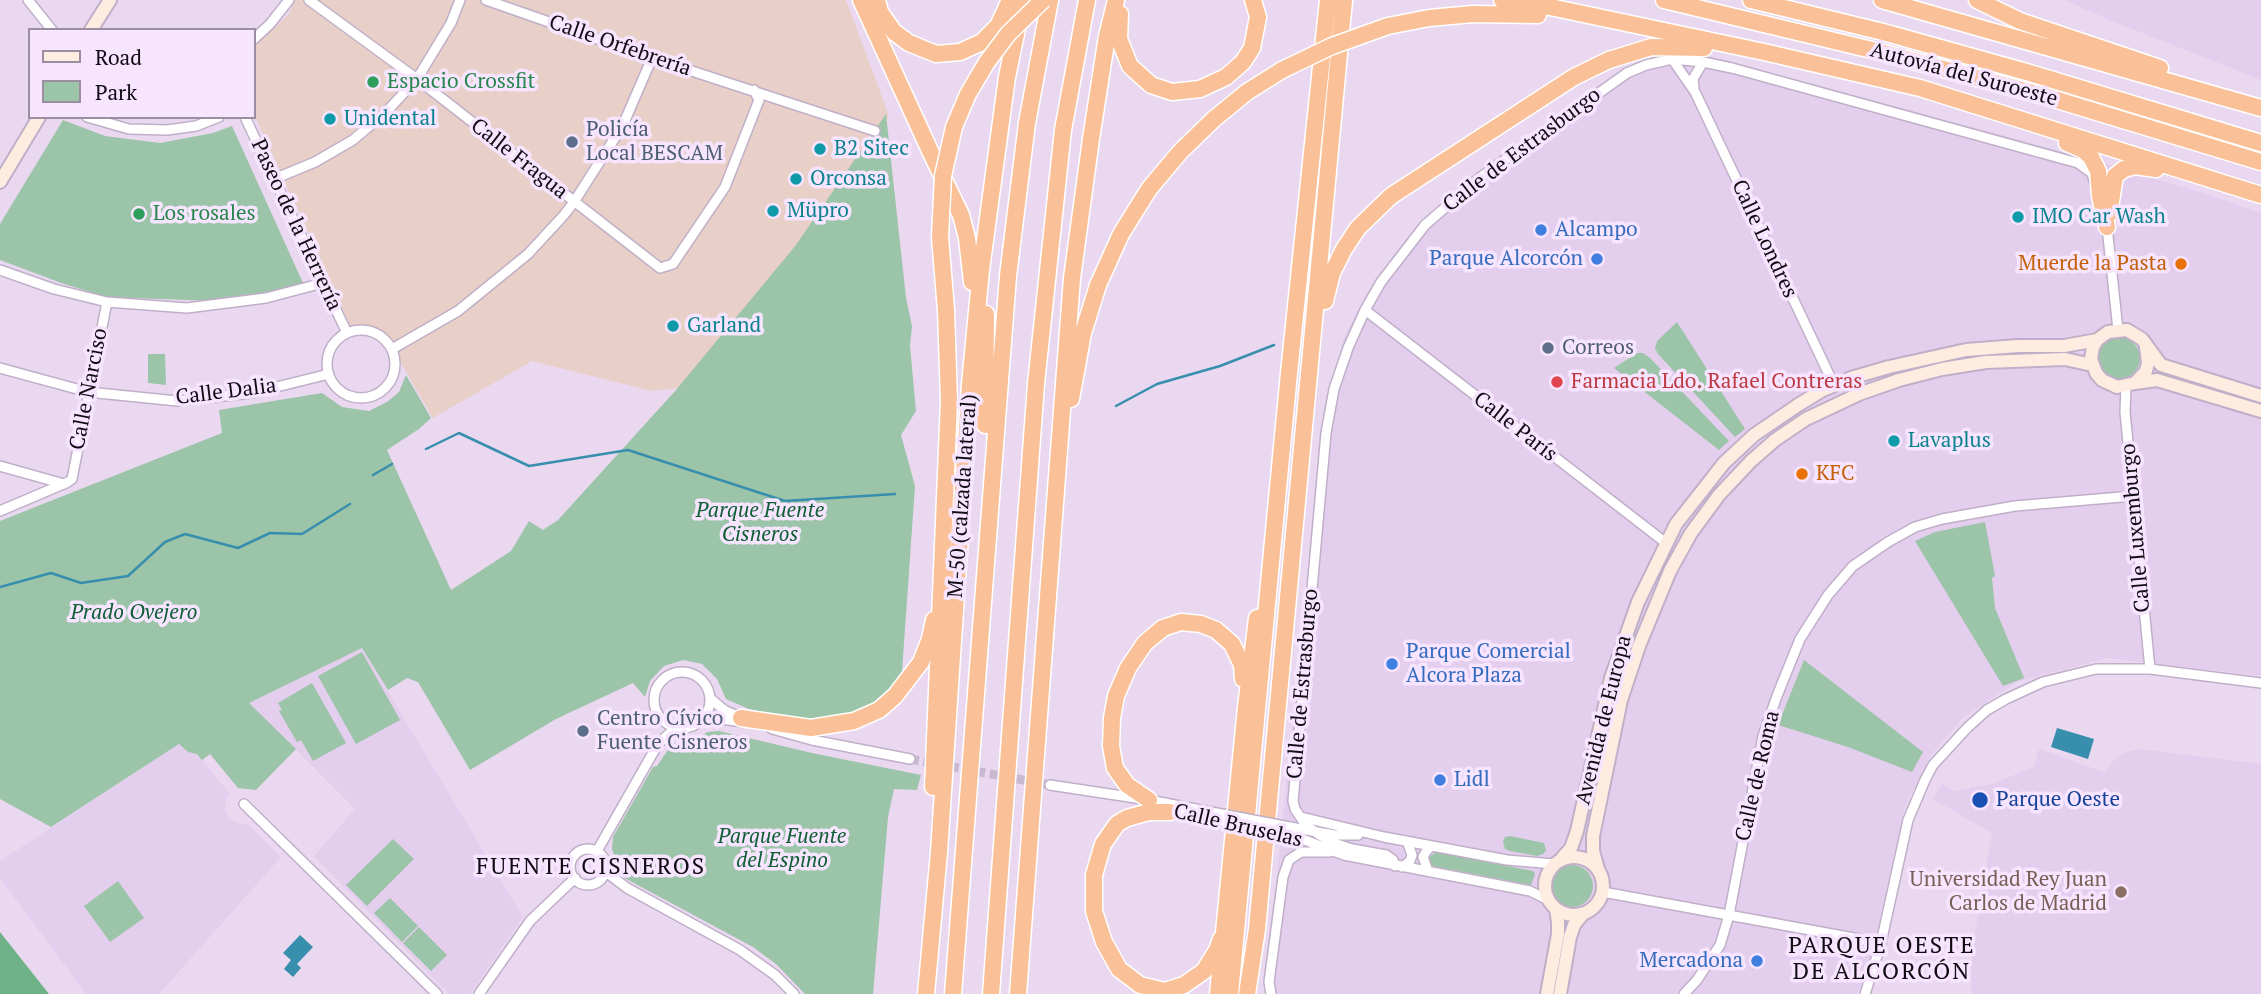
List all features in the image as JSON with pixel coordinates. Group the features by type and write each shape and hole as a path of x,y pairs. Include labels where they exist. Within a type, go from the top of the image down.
{"highway":[{"path":"861,0 961,215 971,264 970,384"},
{"path":"877,0 880,12 894,32 909,43 936,54 960,52 982,42 998,26 1010,0"},
{"name":"M-50 (calzada lateral)","path":"925,994 938,864 970,384 986,221 1007,77 1023,0"},
{"path":"925,994 949,401 940,237 943,176 954,127 968,94 1008,34 1042,0"},
{"path":"953,994 1008,276 1027,123 1050,0"},
{"path":"991,990 1036,384 1063,130 1087,0"},
{"path":"1118,0 1119,38 1130,66 1151,85 1172,92 1200,89 1226,77 1243,62 1252,48 1256,34 1258,17 1253,0"},
{"path":"1018,994 1072,278 1107,37 1118,0"},
{"path":"1230,994 1289,373 1328,0"},
{"path":"1247,994 1257,929 1345,0"},
{"path":"1502,0 1550,7 1920,88 2261,195"},
{"name":"Autovía del Suroeste","path":"1664,0 1872,50 2044,96 2261,162"},
{"name":"Autovía del Suroeste","path":"1751,0 1883,32 2030,73 2261,143"},
{"path":"1882,0 2261,108"},
{"path":"1978,0 2020,21 2154,65 2223,96"},
{"path":"1045,631 1055,581 1072,391 1083,333 1098,285 1121,234 1149,189 1180,152 1230,105 1282,70 1332,46 1388,26 1472,13 1524,13 1613,21"},
{"path":"1303,456 1313,411 1325,298 1332,273 1358,228 1375,210 1391,196 1574,77 1609,60 1651,47 1677,46 1763,52"},
{"path":"2001,114 2034,132 2083,150 2091,158 2098,171 2107,227"},
{"path":"2107,227 2111,189 2115,176 2124,169 2135,166 2197,174"},
{"path":"986,221 984,471 988,525"},
{"path":"1218,994 1246,707 1289,373"},
{"path":"748,721 811,729 854,721 879,710 895,696 921,662 930,639 936,607 944,433 949,401"},
{"path":"1149,800 1126,785 1115,768 1111,746 1116,696 1128,667 1145,643 1163,628 1181,622 1200,624 1216,630 1232,645 1242,665 1246,707"},
{"path":"1170,811 1149,812 1126,818 1117,824 1103,844 1094,875 1094,911 1104,942 1119,969 1140,985 1165,991 1184,985 1204,971 1217,950 1226,923"},
{"path":"1256,994 1259,954 1257,929"}],"street":[{"path":"28,0 50,28"},
{"path":"92,28 110,0"},
{"path":"256,37 289,0"},
{"name":"Calle Fragua","path":"309,0 417,79 660,268 673,264 724,187 759,100 754,90"},
{"path":"274,179 315,162 353,140 387,111 417,79 451,23 460,0"},
{"name":"Calle Orfebrería","path":"486,0 875,131"},
{"path":"392,349 458,311 528,254 574,202 623,125 652,58"},
{"name":"Calle de Estrasburgo","path":"1300,816 1293,804 1294,778 1326,433 1334,389 1348,348 1381,282 1425,225 1451,200 1626,74 1646,65 1672,59 1703,62 2078,163 2092,173 2100,196"},
{"name":"Calle Londres","path":"1672,59 1695,92 1834,385"},
{"path":"1695,92 1693,79 1703,62"},
{"path":"0,182 38,119"},
{"path":"94,119 129,129 167,130 196,126 214,119"},
{"name":"Paseo de la Herrería","path":"246,119 347,333"},
{"path":"2107,227 2118,330"},
{"path":"0,270 54,289 107,302 157,307 207,307 266,298 323,282"},
{"name":"Calle Narciso","path":"64,484 70,481 72,476 107,302"},
{"name":"Calle París","path":"1365,310 1666,543"},
{"path":"368,330 386,340 392,349 396,368 393,378 380,393 371,397 352,396 342,391 334,384 329,374 330,350 334,343 347,333 368,330"},
{"path":"2261,396 2161,365 2135,334 2118,330 2108,332 2097,340 2092,352 2092,365 2096,373 2109,384 2157,380 2261,411"},
{"name":"Avenida de Europa","path":"1558,861 1571,848 1577,831 1604,704 1637,602 1676,524 1693,500 1739,449 1754,435 1798,405 1834,385 1870,372 1955,352 2008,346 2064,346 2097,340"},
{"path":"2130,384 2146,371 2146,347"},
{"name":"Avenida de Europa","path":"1598,869 1592,851 1593,836 1621,700 1639,646 1671,571 1691,533 1719,495 1751,461 1775,440 1806,419 1858,394 1899,380 1986,362 2065,359 2092,365"},
{"name":"Calle Dalia","path":"0,369 88,391 177,401 252,393 329,374"},
{"name":"Calle Luxemburgo","path":"2130,384 2126,412 2150,669"},
{"path":"0,466 64,484"},
{"path":"20,471 38,482 39,488 33,497"},
{"path":"0,511 64,484"},
{"name":"Calle de Roma","path":"1684,994 1697,980 1720,945 1729,915 1763,736 1777,696 1800,639 1828,595 1853,566 1906,532 1942,519 2015,506 2133,496"},
{"path":"1865,994 1881,943 1908,820 1924,780 1933,765 1967,727 1987,710 2043,682 2096,669 2150,669 2261,683"},
{"path":"657,744 660,728 654,701 657,687 667,676 688,672 706,684 711,699 709,711 702,721"},
{"path":"711,699 724,710 748,721 812,740 910,759"},
{"path":"659,716 676,727 690,727 702,721 720,719 748,721"},
{"path":"597,850 657,744 676,727"},
{"name":"Calle Bruselas","path":"1050,785 1149,800 1290,831 1384,837"},
{"name":"Calle Bruselas","path":"1120,797 1170,811 1226,818"},
{"path":"244,804 436,994"},
{"path":"1300,816 1315,832"},
{"name":"Calle Bruselas","path":"1300,816 1311,821 1384,837 1523,863 1558,861"},
{"name":"Calle Bruselas","path":"1290,831 1332,851 1399,867 1530,891 1552,904"},
{"name":"Calle Bruselas","path":"1315,832 1339,845 1386,855 1399,867"},
{"path":"1399,867 1410,861 1412,855 1407,841"},
{"path":"1427,871 1423,858 1432,846"},
{"path":"582,849 597,850 605,859 606,873 592,884 580,883 570,868 573,856 582,849"},
{"path":"1271,994 1269,982 1283,877 1289,860 1301,852 1332,851"},
{"path":"1547,994 1558,922 1545,892 1545,877 1558,861 1572,856 1591,862 1598,869 1603,892 1592,909 1583,914 1574,925 1560,994"},
{"path":"606,873 627,888 740,950 775,975 794,994"},
{"path":"479,994 530,921 575,878"},
{"path":"1603,892 1881,943"},
{"path":"1552,904 1574,915 1583,914"}],"shaded area":[{"path":"295,0 846,0 889,116 832,198 753,303 678,388 652,391 532,361 433,418 383,332 367,326 350,325 256,118 256,45 289,14"},
{"path":"2065,0 2261,0 2261,80 2107,19"},
{"path":"1676,53 1698,53 2080,156 2261,213 2261,676 2107,658 2017,682 1964,717 1931,755 1905,807 1871,960 1857,994 1265,994 1324,410 1345,335 1367,293 1409,235 1452,192 1625,68 1650,58"},
{"path":"362,648 523,917 470,994 449,994 314,856 355,809 249,703"},
{"path":"180,744 188,752 197,754 230,794 226,799 225,810 230,818 249,825 281,857 159,994 86,994 0,878 0,861"},
{"name":"Universidad Rey Juan Carlos de Madrid","path":"2039,749 2104,772 2116,758 2139,749 2261,764 2261,994 1971,994 1972,951 1992,833 1933,799 1942,784 1954,791 1992,784 2034,767"}],"green space":[{"path":"886,114 906,298 912,326 910,346 916,411 901,435 915,486 902,672 897,684 870,706 829,720 790,719 749,709 726,699 717,679 702,664 683,660 664,666 650,681 645,697 633,683 556,719 470,770 418,682 407,678 388,690 362,648 249,703 296,749 256,790 238,788 210,754 202,760 179,744 51,827 0,799 0,521 222,433 219,410 322,393 342,407 369,411 399,392 406,375 431,418 387,450 451,590 511,551 529,521 543,530 558,520 676,390 796,245"},
{"name":"Los rosales","path":"63,120 105,136 160,143 213,133 232,126 303,283 251,296 214,301 107,297 0,260 0,224"},
{"path":"1677,322 1745,429 1735,437 1658,354 1655,348 1657,341"},
{"path":"2119,337 2134,343 2140,358 2134,373 2119,379 2104,373 2098,358 2104,343"},
{"path":"1637,353 1643,353 1650,358 1729,441 1719,450 1614,368"},
{"path":"148,354 165,354 166,385 148,383"},
{"path":"1985,522 1995,576 1992,578 1995,608 2024,678 2003,686 1915,541 1935,532"},
{"path":"362,652 400,720 356,744 318,676"},
{"path":"1804,660 1923,752 1912,772 1848,747 1778,725"},
{"path":"312,683 346,743 313,761 301,740 297,742 279,711 282,710 278,703"},
{"name":"Parque Fuente del Espino","path":"719,731 921,775 917,790 894,789 888,817 873,994 805,994 776,964 753,947 623,877 612,849 613,837 653,767 657,766 672,744"},
{"path":"1505,837 1544,843 1546,850 1537,856 1510,851 1505,849 1503,842"},
{"path":"393,839 414,859 367,906 346,885"},
{"path":"1436,852 1533,871 1535,874 1531,885 1432,866 1428,858"},
{"path":"1572,865 1587,871 1593,886 1587,901 1572,907 1557,901 1551,886 1557,871"},
{"path":"118,881 144,918 110,942 84,906"},
{"path":"390,898 418,926 402,942 374,913"},
{"path":"419,927 447,955 431,971 403,943"},
{"path":"0,932 49,994 0,994"}],"water":[{"path":"2057,728 2094,739 2088,759 2051,747"},
{"path":"300,935 313,947 297,964 301,968 293,977 284,969 291,960 283,953"}],"waterway":[{"path":"1116,406 1157,384 1220,366 1274,345"},
{"path":"426,449 459,433 529,466 628,450 785,501 895,494"},
{"path":"373,475 392,464"},
{"path":"0,587 51,573 81,583 128,576 165,542 185,534 238,548 270,533 302,534 350,504"}],"tunnel":[{"path":"910,759 1050,785"}],"place":[{"name":"Espacio Crossfit","path":"373,82"},
{"name":"Unidental","path":"330,119"},
{"name":"Policía Local BESCAM","path":"572,142"},
{"name":"B2 Sitec","path":"820,149"},
{"name":"Orconsa","path":"796,179"},
{"name":"Müpro","path":"773,211"},
{"name":"Los rosales","path":"139,214"},
{"name":"IMO Car Wash","path":"2018,217"},
{"name":"Alcampo","path":"1541,230"},
{"name":"Parque Alcorcón","path":"1597,259"},
{"name":"Muerde la Pasta","path":"2181,264"},
{"name":"Garland","path":"673,326"},
{"name":"Correos","path":"1548,348"},
{"name":"Farmacia Ldo. Rafael Contreras","path":"1557,382"},
{"name":"Lavaplus","path":"1894,441"},
{"name":"KFC","path":"1802,474"},
{"name":"Parque Comercial Alcora Plaza","path":"1392,664"},
{"name":"Centro Cívico Fuente Cisneros","path":"583,731"},
{"name":"Lidl","path":"1440,780"},
{"name":"Parque Oeste","path":"1980,800"},
{"name":"Universidad Rey Juan Carlos de Madrid","path":"2121,892"},
{"name":"Mercadona","path":"1757,961"}],"district":[{"name":"FUENTE CISNEROS","path":"591,867"},
{"name":"PARQUE OESTE DE ALCORCÓN","path":"1882,959"}],"park label":[{"name":"Parque Fuente Cisneros","path":"760,523"},
{"name":"Prado Ovejero","path":"134,613"}]}
